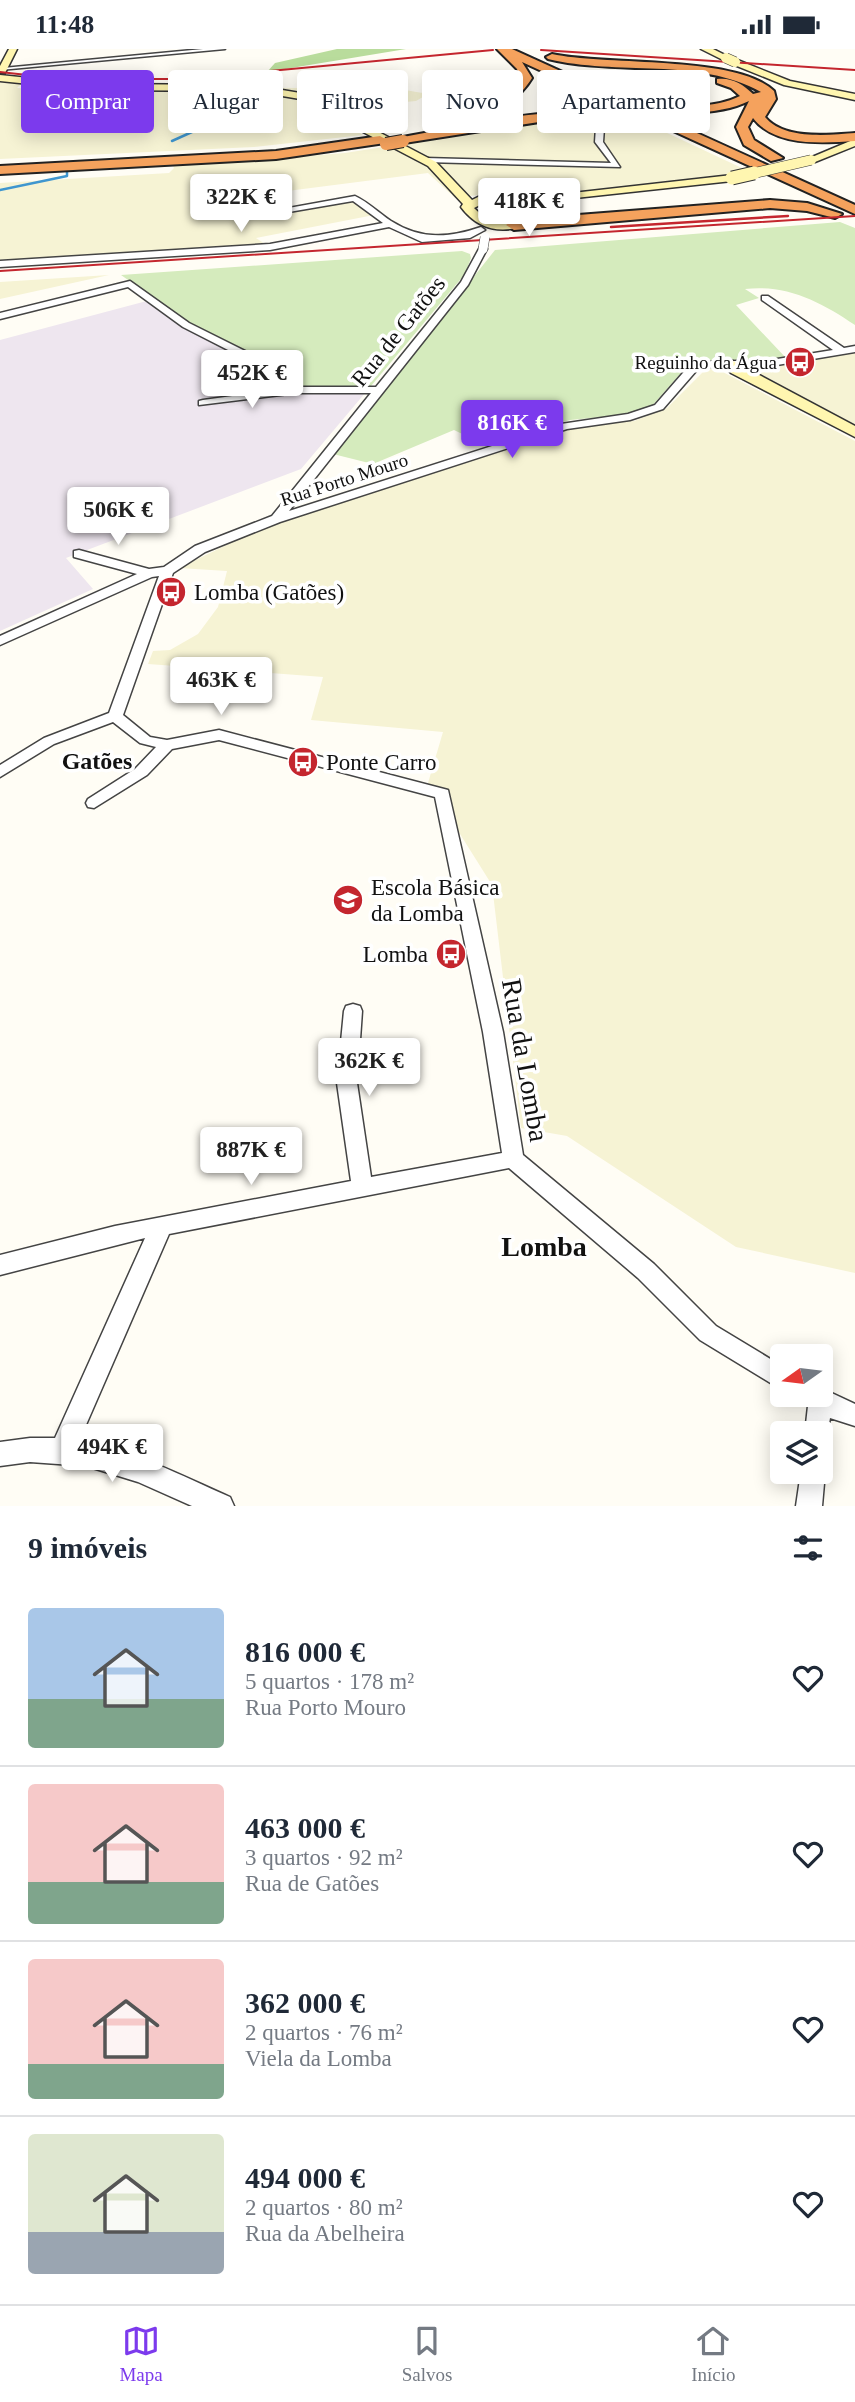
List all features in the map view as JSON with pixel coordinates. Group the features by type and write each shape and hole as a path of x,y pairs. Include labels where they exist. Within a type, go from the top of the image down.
{"highway":[{"path":"529,49 585,65 722,75 750,82 768,91 770,99 759,117 769,128 802,136 855,142"},
{"path":"508,50 565,70"},
{"path":"508,50 565,82 680,137 771,178 855,211"},
{"path":"388,139 469,115 513,95 526,78 508,50"},
{"path":"508,50 855,211"},
{"path":"710,75 722,75"},
{"path":"710,77 752,87 759,98 744,119 742,127 745,137 756,147 822,182"},
{"path":"710,80 735,85 747,94 739,102 710,105"},
{"path":"388,139 528,105"},
{"path":"0,170 317,151 472,124 537,106"},
{"path":"0,163 245,151 388,139 573,115 616,117 680,137"},
{"path":"710,132 855,197"},
{"path":"524,213 561,219 744,203 774,193 775,186 771,178"},
{"path":"509,226 770,204 807,207 855,220"}],"main road":[{"path":"13,49 1,73 87,86 232,87 290,93 322,104 425,160 438,169 469,204"},
{"path":"730,60 787,83 855,97"},
{"path":"524,213 539,204 734,179 812,161 855,142"},
{"path":"454,189 510,201 537,201 734,179"},
{"path":"469,204 491,198"},
{"path":"469,204 467,207 481,229 509,226 527,220 524,213 510,201"}],"street":[{"path":"1,73 222,49"},
{"path":"705,49 730,60"},
{"path":"425,160 617,165 600,142 600,133"},
{"path":"254,215 355,198 407,235 422,239 470,235 481,229"},
{"path":"0,264 270,247 390,224"},
{"name":"Rua de Gatões","path":"167,571 200,549 276,519 465,283 483,249 481,229"},
{"path":"0,316 130,284 186,325 287,376 297,390"},
{"path":"765,298 842,351"},
{"name":"Rua Porto Mouro","path":"276,519 565,426 630,417 659,407 693,368 705,364 771,363 855,349"},
{"path":"731,364 736,370 855,432"},
{"path":"203,403 297,390 380,390"},
{"path":"79,554 149,573"},
{"path":"0,641 149,573 167,571 115,716 48,741 0,772"},
{"path":"115,716 145,740 167,745"},
{"name":"Rua da Lomba","path":"167,745 219,734 442,794 493,1032 513,1159 646,1271 708,1333 770,1372"},
{"path":"94,803 141,772 167,745"},
{"path":"353,1011 347,1083 362,1187"},
{"path":"0,1265 115,1234 513,1159"},
{"path":"63,1449 161,1227"},
{"path":"832,1407 855,1415"},
{"path":"0,1454 26,1448 63,1449 104,1456 221,1506"},
{"path":"809,1506 812,1484"}],"shaded area":[{"path":"0,81 21,82 17,88 21,88 21,133 154,133 154,89 168,88 168,133 283,133 283,88 297,88 297,133 363,135 254,147 0,159"},
{"path":"408,90 422,93 422,98 408,102"},
{"path":"537,119 537,133 667,133 744,169 728,177 525,198 478,195 455,198 428,173 264,194 228,209 231,216 244,219 355,200 374,215 256,238 268,246 0,264 0,183 169,173 173,166 345,153 473,133 523,133 523,124"},
{"path":"109,275 0,299 0,282"},
{"path":"158,298 190,324 290,375 302,387 371,386 301,469 66,558 93,589 0,631 0,340"},
{"path":"855,353 855,425 755,373 757,367"},
{"path":"706,369 717,369 855,441 855,1273 736,1247 567,1136 521,1128 492,885 428,783 443,732 311,720 323,677 148,664 153,651 170,650 198,634 218,607 227,571 179,568 280,519 591,423 634,421 667,408"}],"green space":[{"path":"337,49 406,49 269,70 275,63"},
{"path":"840,222 855,228 855,325 816,302 775,289 745,289 759,298 736,305 787,359 767,362 707,361 688,365 651,407 623,415 570,420 485,445 454,430 373,464 333,454 495,250"},
{"path":"462,251 470,254 471,258 465,274 371,386 302,387 290,375 190,324 121,275"}],"waterway":[{"path":"172,141 190,133"},
{"path":"0,190 67,176 67,171"}],"tram line":[{"path":"0,72 63,79 186,79 493,50"},
{"path":"541,50 855,70"},
{"path":"0,271 855,216"}],"railway":[{"path":"611,227 788,216"}],"place":[{"name":"Reguinho da Água","path":"800,362"},
{"name":"Lomba (Gatões)","path":"171,592"},
{"name":"Ponte Carro","path":"303,762"},
{"name":"Escola Básica da Lomba","path":"348,900"},
{"name":"Lomba","path":"451,954"}],"district":[{"name":"Gatões","path":"97,761"},
{"name":"Lomba","path":"544,1246"}]}
